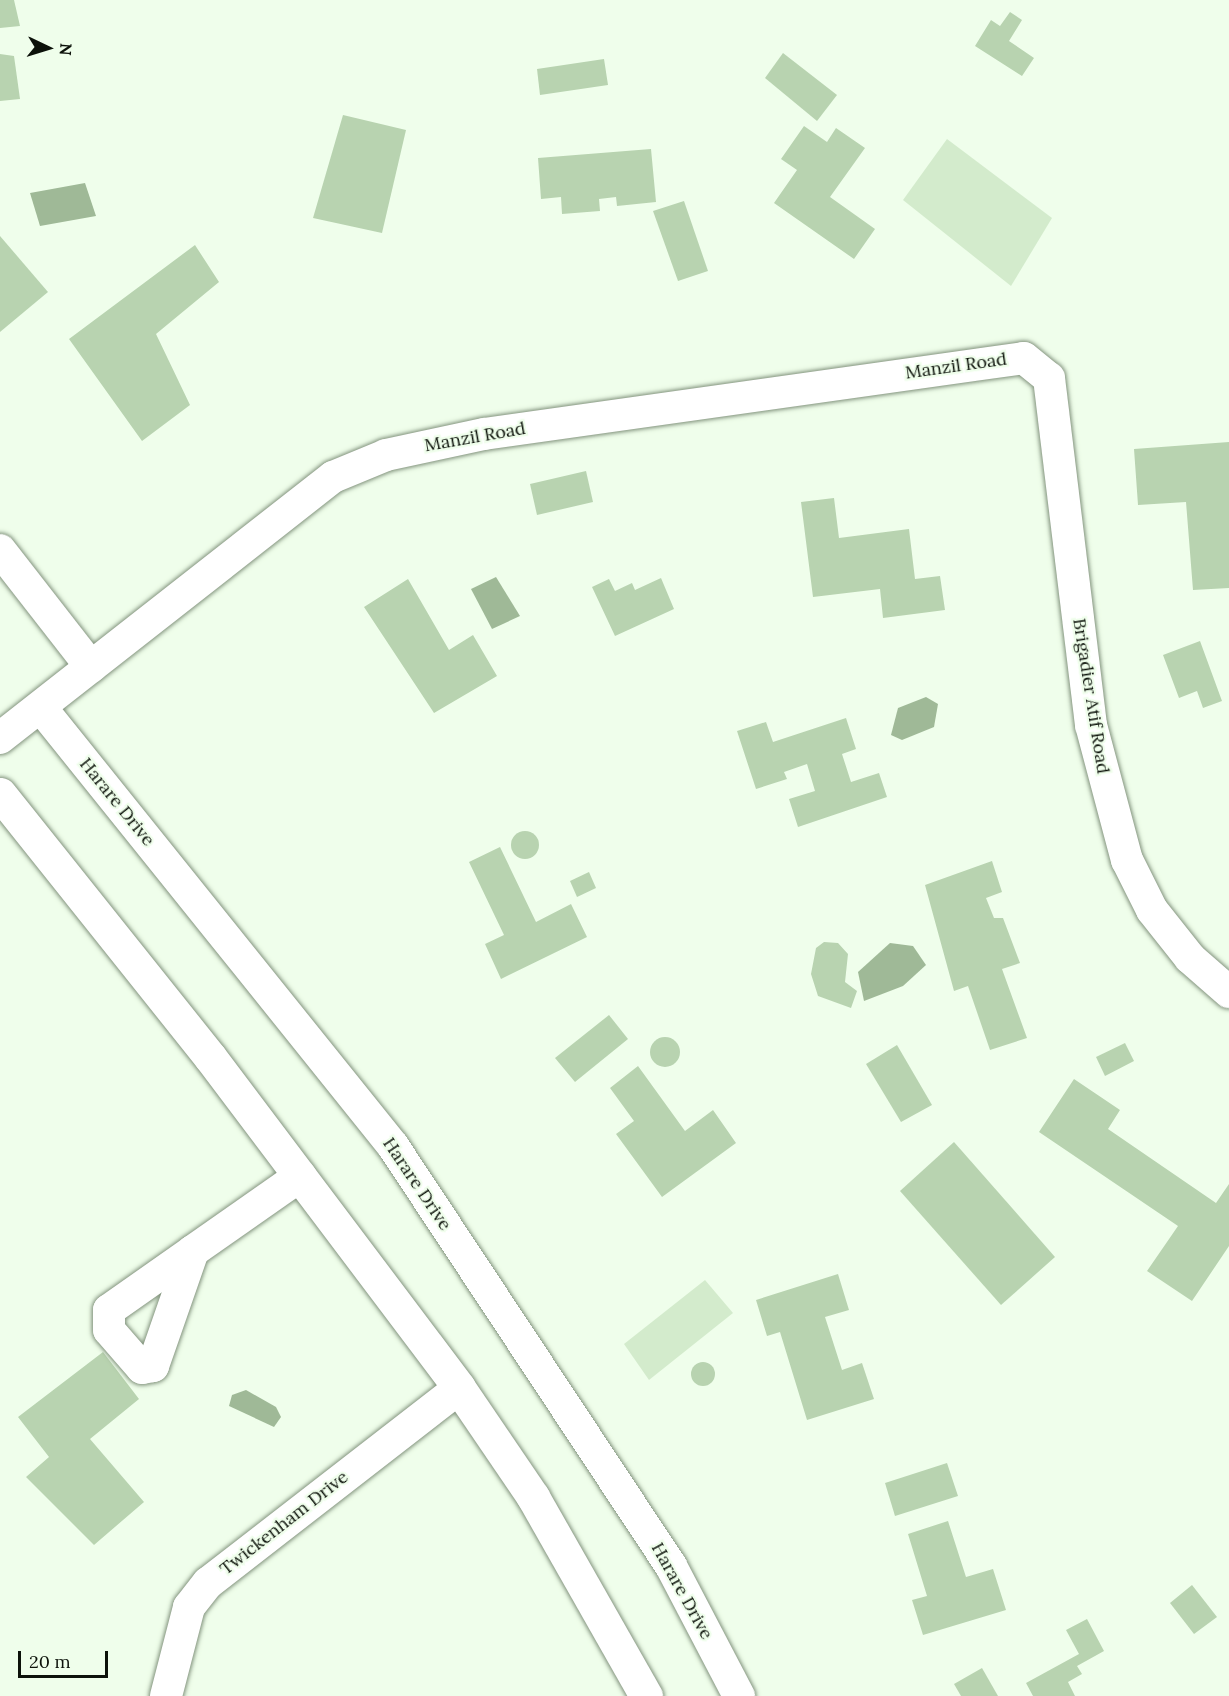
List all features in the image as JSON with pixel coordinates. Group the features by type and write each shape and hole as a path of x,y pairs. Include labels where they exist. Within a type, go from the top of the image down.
{"main road":[{"path":"0,794 300,1176 459,1388 532,1497 646,1696"}],"street":[{"name":"Manzil Road","path":"0,738 42,709 91,667 333,477 386,455 484,434 1009,357 1039,366"},
{"name":"Brigadier Atif Road","path":"1039,366 1049,378 1091,725 1111,808 1127,860 1152,910 1190,958 1229,992"},
{"path":"0,550 91,667"},
{"name":"Harare Drive","path":"42,709 393,1146 671,1566 739,1696"},
{"path":"193,1251 300,1176"},
{"name":"Twickenham Drive","path":"166,1696 189,1606 208,1583 459,1388"}],"shaded area":[{"path":"947,139 1052,218 1011,286 903,200"},
{"path":"85,183 96,216 40,226 30,193"},
{"path":"496,577 520,616 492,629 471,589"},
{"path":"926,697 938,704 934,727 902,740 891,735 898,708"},
{"path":"890,943 913,946 926,965 903,986 864,1001 858,972"},
{"path":"705,1280 733,1313 649,1380 624,1344"},
{"path":"246,1390 276,1407 281,1417 274,1427 229,1406 232,1395"}],"building":[{"path":"0,0 14,0 20,26 0,28"},
{"path":"1010,12 1022,20 1009,41 1034,58 1022,76 975,46 991,20 1000,26"},
{"path":"783,53 837,95 817,121 765,78"},
{"path":"0,54 14,56 20,99 0,101"},
{"path":"604,59 608,85 540,95 537,69"},
{"path":"343,115 406,130 382,233 313,218"},
{"path":"804,126 827,142 836,128 865,148 830,197 875,229 854,259 774,203 797,170 781,159"},
{"path":"651,149 656,202 617,206 616,197 599,199 600,211 562,214 561,197 541,199 538,158"},
{"path":"684,201 708,271 678,281 653,211"},
{"path":"0,236 48,292 0,332"},
{"path":"195,245 219,282 156,334 190,405 142,441 69,339"},
{"path":"1229,442 1229,588 1193,590 1186,502 1138,505 1134,449"},
{"path":"586,471 593,502 537,515 530,484"},
{"path":"834,498 839,538 909,529 915,579 940,576 945,610 883,618 880,589 813,597 801,502"},
{"path":"661,578 674,609 615,636 592,587 609,579 615,591 632,583 635,590"},
{"path":"408,579 449,650 473,635 497,676 434,713 364,607"},
{"path":"1200,641 1222,701 1203,708 1197,691 1179,698 1163,655"},
{"path":"846,718 856,749 842,754 851,782 879,773 887,797 798,827 789,799 815,791 807,764 784,772 787,779 756,789 737,731 766,722 773,742"},
{"path":"525,831 535,835 539,845 535,855 525,859 515,855 511,845 515,835"},
{"path":"500,847 536,922 571,904 587,937 501,979 485,944 504,935 469,862"},
{"path":"992,861 1002,892 986,898 994,918 1003,918 1020,963 1002,969 1027,1038 990,1050 968,986 954,991 925,885"},
{"path":"589,872 596,888 577,897 570,881"},
{"path":"824,942 838,943 848,954 845,982 857,991 851,1008 818,996 811,974 816,948"},
{"path":"609,1015 628,1039 575,1082 555,1058"},
{"path":"665,1037 671,1038 679,1046 679,1058 671,1066 665,1067 659,1066 651,1058 650,1052 651,1046 659,1038"},
{"path":"1125,1043 1134,1061 1105,1076 1096,1057"},
{"path":"897,1045 932,1105 901,1122 866,1064"},
{"path":"638,1066 685,1131 713,1110 736,1143 662,1197 616,1134 634,1121 610,1088"},
{"path":"1074,1079 1120,1110 1108,1129 1216,1203 1229,1184 1229,1246 1192,1301 1147,1271 1178,1226 1039,1132"},
{"path":"954,1142 1055,1257 1001,1305 900,1191"},
{"path":"838,1274 849,1310 825,1317 842,1370 862,1363 874,1399 807,1420 780,1332 767,1336 756,1300"},
{"path":"103,1352 139,1399 90,1439 144,1502 94,1545 26,1477 49,1457 18,1417"},
{"path":"703,1362 712,1365 715,1374 712,1383 703,1386 694,1383 691,1374 694,1365"},
{"path":"947,1463 958,1496 895,1516 885,1483"},
{"path":"948,1521 966,1577 993,1569 1006,1610 923,1635 912,1600 927,1596 908,1534"},
{"path":"1192,1585 1217,1617 1194,1634 1170,1603"},
{"path":"1087,1619 1104,1651 1077,1666 1082,1674 1068,1682 1075,1696 1033,1696 1026,1683 1079,1654 1066,1630"},
{"path":"982,1668 998,1696 961,1696 954,1684"}]}
